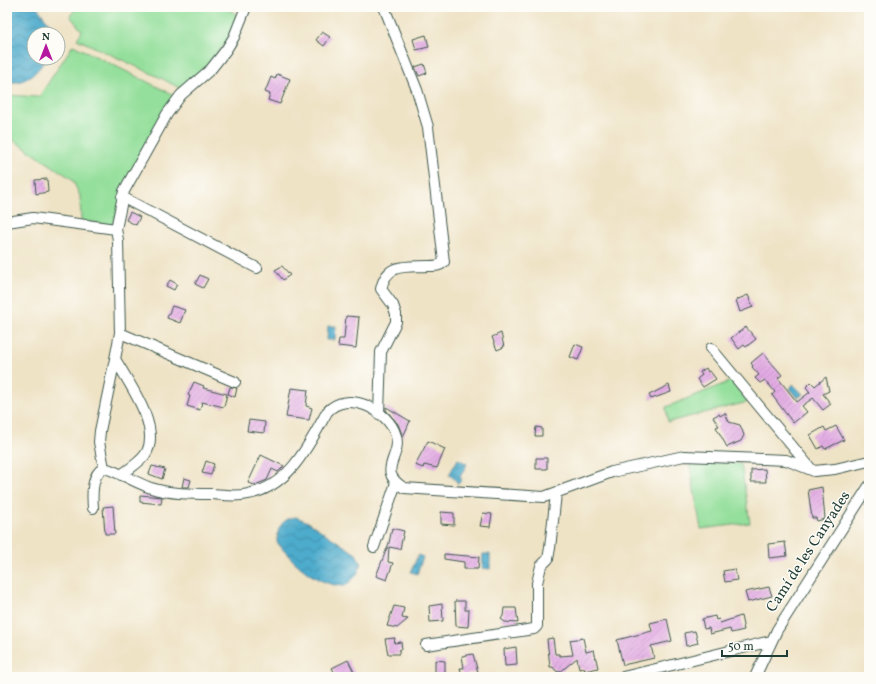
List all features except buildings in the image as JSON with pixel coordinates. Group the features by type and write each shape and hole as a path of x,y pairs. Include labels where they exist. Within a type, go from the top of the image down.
{"street":[{"path":"104,468 99,442 100,431 120,333 118,240 116,229 122,197 167,114 181,95 211,69 226,50 234,37 246,7"},
{"path":"379,414 381,352 396,322 396,314 393,305 381,289 383,278 390,270 398,268 435,266 444,262 428,128 417,90 384,7"},
{"path":"122,197 257,268"},
{"path":"7,222 33,218 116,229"},
{"path":"120,333 235,382"},
{"path":"711,348 814,471"},
{"path":"115,359 144,412 149,427 150,438 149,446 144,455 121,475"},
{"path":"93,508 94,483 99,471 104,468 112,470 138,484 173,492 231,496 257,492 270,486 288,472 310,444 327,412 332,406 346,402 367,406 379,414 388,423 396,437 397,444 390,473 396,483 404,488 544,497 556,494 612,472 684,456 786,460 814,471 835,469 869,461"},
{"path":"374,547 396,483"},
{"name":"Camí de les Canyades","path":"755,677 771,641 869,486"},
{"path":"426,645 534,628 538,626 537,583 541,566 548,559 556,494"},
{"path":"623,677 771,641"}],"green space":[{"path":"77,7 224,7 238,15 228,40 210,63 181,89 161,78 77,39 82,31 70,16"},
{"path":"73,45 176,96 112,225 81,221 80,196 72,179 7,136 7,95 39,97 59,66 66,66 66,56"},
{"path":"731,381 748,402 668,422 666,407"},
{"path":"689,461 741,464 750,523 701,529"}],"water":[{"path":"10,7 37,7 51,26 26,26 26,66 41,66 35,73 26,79 14,82 7,82 7,11"},
{"path":"328,326 336,326 335,340 327,340"},
{"path":"793,384 803,394 798,398 789,388"},
{"path":"458,459 467,464 460,477 462,480 458,484 455,479 449,475"},
{"path":"296,517 308,522 356,554 361,563 358,574 345,586 335,585 315,578 290,558 277,542 279,529 283,522"},
{"path":"483,554 490,554 490,569 482,568"},
{"path":"418,555 423,557 417,574 411,572"}]}
